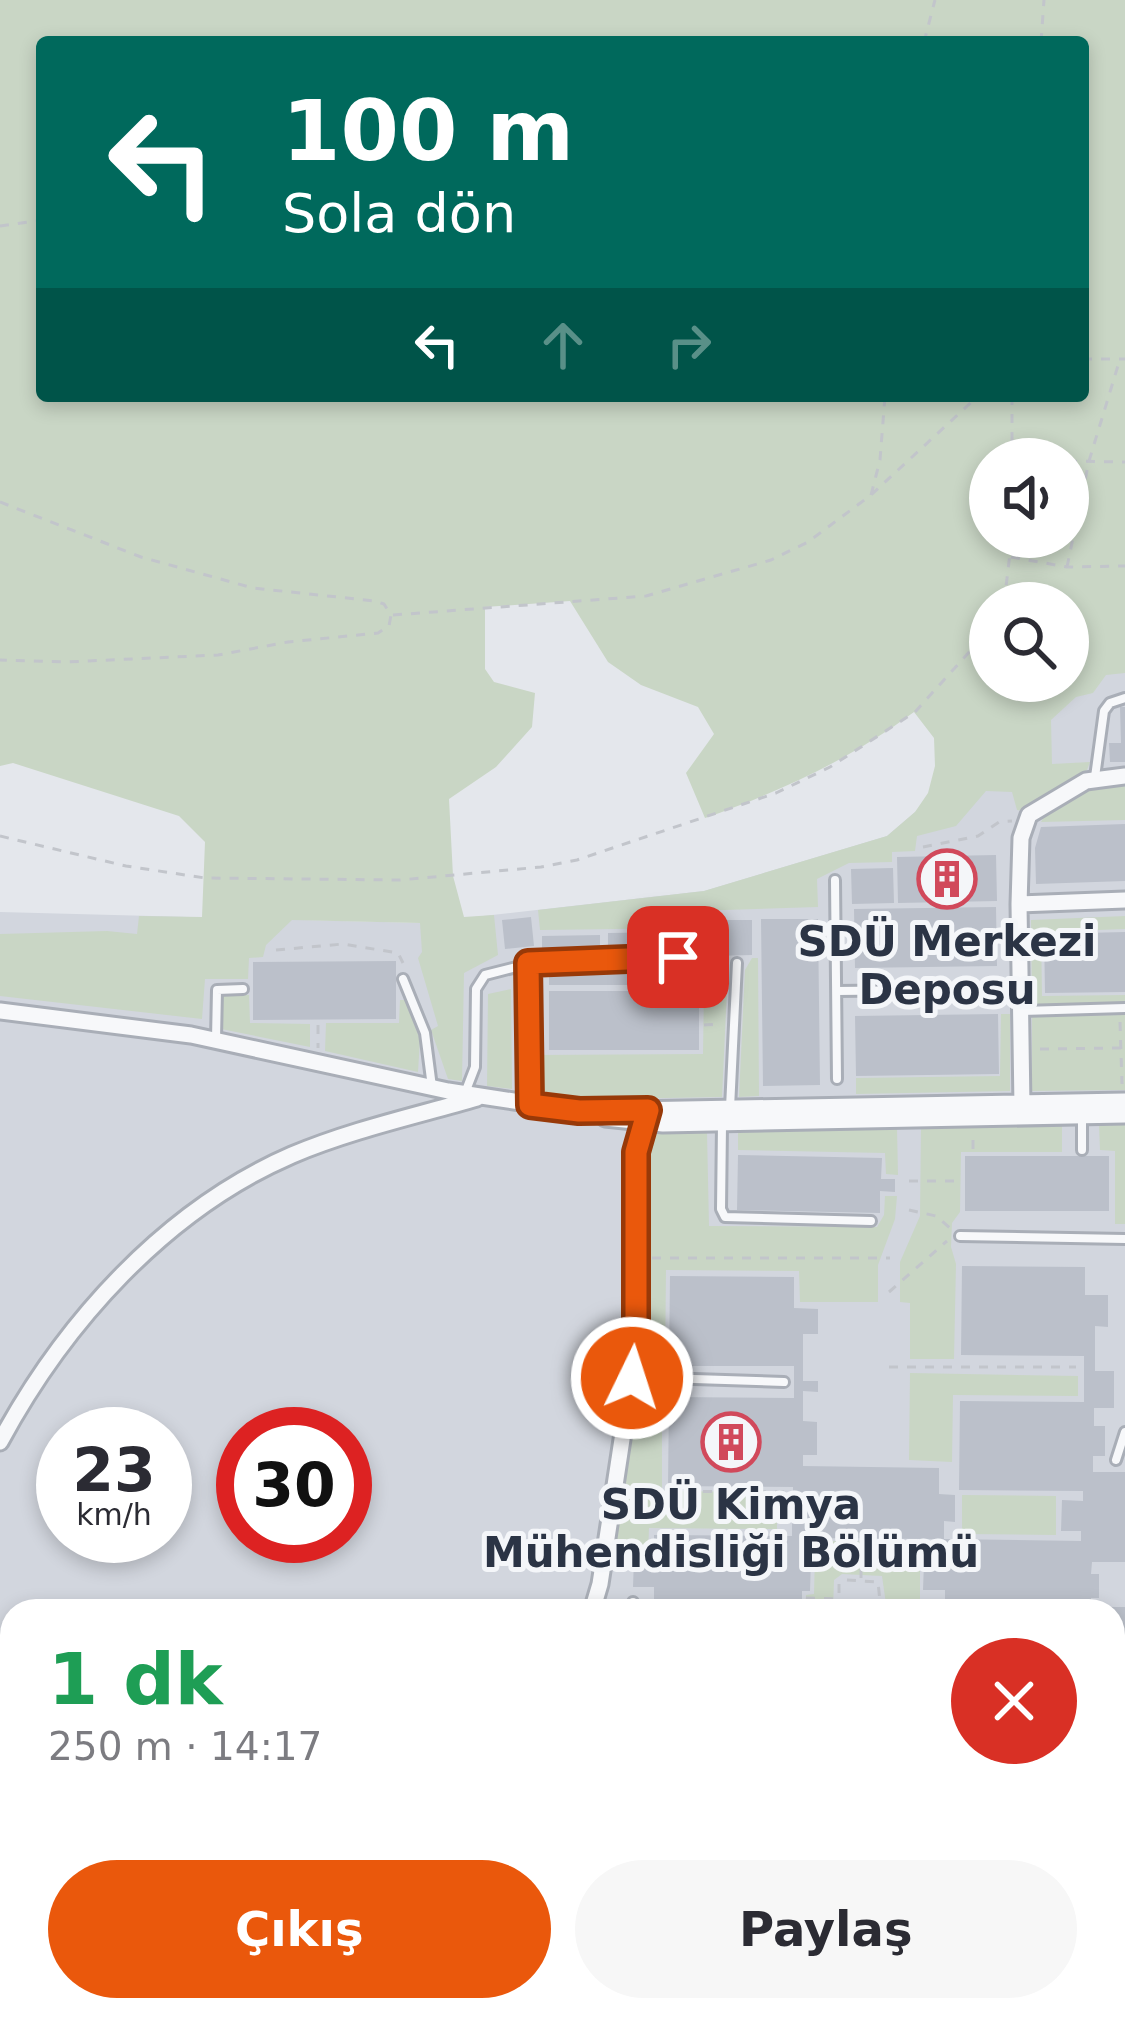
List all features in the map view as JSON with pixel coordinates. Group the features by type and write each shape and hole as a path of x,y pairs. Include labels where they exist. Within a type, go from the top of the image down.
{"street":[{"path":"1022,1109 1019,904 1024,824 1041,804 1095,778 1125,776"},
{"path":"1019,904 1125,900"},
{"path":"0,1011 216,1040 472,1096 645,1117 1022,1109 1124,1095"},
{"path":"0,1442 27,1393 71,1331 133,1265 206,1204 292,1155 472,1096"},
{"path":"1022,1109 1125,1115"},
{"path":"596,1599 636,1346 636,1152 645,1117"}],"lane":[{"path":"1095,778 1104,711 1110,703 1125,698"},
{"path":"835,880 837,1079"},
{"path":"472,1096 478,981 485,975 528,963 678,957"},
{"path":"528,963 530,1105"},
{"path":"737,963 721,1209 725,1217 871,1221"},
{"path":"403,979 425,1033 433,1088"},
{"path":"216,1040 217,990 243,988"},
{"path":"837,991 1021,989"},
{"path":"1021,1011 1122,1008"},
{"path":"1082,1116 1082,1150"},
{"path":"960,1236 1125,1239"},
{"path":"632,1378 784,1382"},
{"path":"1116,1460 1125,1432"}],"path":[{"path":"925,36 934,0"},
{"path":"1041,36 1044,0"},
{"path":"0,226 36,221"},
{"path":"1089,359 1122,359 1089,458"},
{"path":"871,495 880,460 885,402"},
{"path":"391,615 609,600 674,590 789,553 910,463 972,402"},
{"path":"1012,402 1012,438"},
{"path":"1089,461 1125,462"},
{"path":"0,502 141,557 276,593 375,602 391,615 389,626 378,633 218,655 67,662 0,659"},
{"path":"1018,558 1067,567 1125,566"},
{"path":"1067,567 1069,558"},
{"path":"0,836 126,866 205,878 400,880 560,863 776,793 830,767 915,712 969,652"},
{"path":"923,847 978,836 1000,822 1024,824"},
{"path":"276,950 343,944 388,949 402,956 403,979"},
{"path":"1122,1008 1124,1095"},
{"path":"704,1024 734,1024"},
{"path":"318,1025 318,1062"},
{"path":"1021,1049 1121,1048"},
{"path":"973,1127 973,1149"},
{"path":"909,1181 956,1181"},
{"path":"889,1292 935,1249 960,1236 936,1216 909,1210"},
{"path":"645,1258 890,1258"},
{"path":"889,1366 1076,1367"},
{"path":"624,1491 785,1492"},
{"path":"806,1541 931,1542"},
{"path":"860,1580 861,1542"},
{"path":"806,1598 839,1599 841,1582 860,1580 878,1582 879,1599"},
{"path":"927,1594 927,1599"}],"shaded area":[{"path":"1125,359 1125,1599 0,1599 0,912 421,923 704,891 887,836 1043,702 1089,702 1089,582 1073,582 1079,558 1089,558 1089,513"}],"green space":[{"path":"0,0 1125,0 1125,673 1106,675 1089,694 1089,582 969,582 969,702 1071,702 1051,720 1052,764 1090,762 1087,770 1023,811 1017,810 1012,792 986,791 956,826 917,836 915,851 892,852 892,862 849,863 817,879 818,907 693,911 692,928 540,930 538,910 704,891 887,836 915,812 928,793 935,766 934,738 914,712 814,773 705,818 686,773 714,734 698,707 641,685 608,662 570,601 485,607 485,669 494,682 535,693 532,727 496,767 449,799 453,876 464,917 494,915 498,955 464,973 462,1081 448,1079 431,1030 438,1026 418,958 422,952 420,923 292,920 266,945 263,957 249,958 248,979 205,979 202,1019 0,996 0,934 137,934 139,916 202,917 205,842 179,816 13,763 0,766"},
{"path":"1125,784 1125,820 1041,822 1056,804 1077,792"},
{"path":"1125,916 1125,929 1041,932 1042,996 1125,995 1125,1003 1032,1005 1031,920"},
{"path":"752,958 758,958 759,1096 739,1097 745,970"},
{"path":"722,959 728,968 722,1097 611,1099 536,1092 536,1055 703,1054 704,988 696,987 696,960"},
{"path":"511,989 512,1089 487,1086 488,994"},
{"path":"222,994 249,995 250,1023 310,1024 310,1047 221,1029"},
{"path":"400,1000 405,1000 420,1039 418,1072 325,1051 326,1023 399,1023"},
{"path":"1001,1014 1010,1014 1010,1091 856,1094 856,1078 1000,1076"},
{"path":"1125,1015 1125,1090 1032,1091 1032,1016"},
{"path":"1099,1125 1125,1125 1125,1224 1115,1224 1115,1151 1100,1150"},
{"path":"1062,1126 1062,1152 961,1152 960,1212 952,1223 951,1247 956,1264 954,1359 910,1359 910,1303 900,1302 900,1262 920,1216 921,1128"},
{"path":"897,1128 898,1175 886,1174 885,1153 738,1150 738,1131"},
{"path":"707,1132 709,1226 877,1227 884,1215 885,1196 897,1196 895,1219 878,1265 878,1302 800,1302 799,1271 666,1270 665,1365 643,1361 647,1147 657,1133"},
{"path":"910,1373 1078,1376 1078,1396 953,1395 952,1462 909,1460"},
{"path":"638,1394 662,1395 662,1491 777,1492 777,1529 649,1528 648,1554 614,1554"},
{"path":"962,1495 1056,1496 1056,1535 962,1534"},
{"path":"806,1541 931,1542 931,1559 920,1560 920,1599 885,1599 882,1576 842,1574 834,1580 833,1599 806,1599 814,1594 815,1555 806,1554"}],"building":[{"path":"1120,707 1125,707 1125,762 1110,762 1109,743 1121,743"},
{"path":"1125,824 1125,881 1036,884 1035,848 1041,827"},
{"name":"SDÜ Merkezi Deposu","path":"996,855 997,901 898,903 897,857"},
{"path":"893,868 894,903 852,904 851,869"},
{"path":"996,907 997,966 855,968 854,909"},
{"path":"531,917 534,946 505,949 502,920"},
{"path":"761,919 818,919 820,1085 763,1086"},
{"path":"710,920 752,920 752,955 711,956"},
{"path":"679,932 679,947 608,948 608,933"},
{"path":"1125,932 1125,992 1045,993 1044,934"},
{"path":"600,935 600,951 542,952 542,936"},
{"path":"396,961 396,1019 253,1020 253,962"},
{"path":"549,967 642,967 642,985 549,985"},
{"path":"549,991 699,991 699,1050 549,1050"},
{"path":"998,1014 999,1074 856,1076 855,1016"},
{"path":"738,1155 882,1158 881,1179 895,1179 895,1192 880,1191 880,1213 737,1210"},
{"path":"965,1156 1109,1156 1109,1211 965,1211"},
{"path":"962,1266 1085,1267 1085,1295 1108,1295 1108,1327 1095,1326 1095,1371 1114,1371 1114,1408 1094,1408 1094,1426 1105,1426 1105,1456 1093,1456 1093,1472 1125,1472 1125,1562 1092,1562 1091,1574 1099,1574 1099,1598 945,1599 945,1590 923,1590 924,1563 935,1563 935,1539 803,1538 803,1558 811,1558 810,1591 802,1591 802,1599 654,1599 654,1587 633,1587 634,1559 654,1560 654,1535 792,1536 792,1523 783,1523 783,1498 793,1498 793,1487 668,1486 669,1397 794,1398 794,1366 669,1366 670,1276 794,1277 794,1308 818,1309 818,1334 803,1334 803,1381 818,1381 818,1392 803,1391 803,1421 817,1422 817,1455 803,1455 803,1466 939,1468 939,1494 955,1495 955,1522 944,1521 944,1539 1081,1541 1081,1531 1061,1531 1062,1500 1083,1501 1083,1491 959,1490 960,1401 1084,1402 1084,1356 961,1355"}],"place":[{"name":"SDÜ Merkezi Deposu","path":"947,879"},
{"name":"SDÜ Kimya Mühendisliği Bölümü","path":"731,1442"}],"route":[{"path":"632,1378 636,1152 648,1110 579,1111 530,1105 528,963 678,957"}]}
